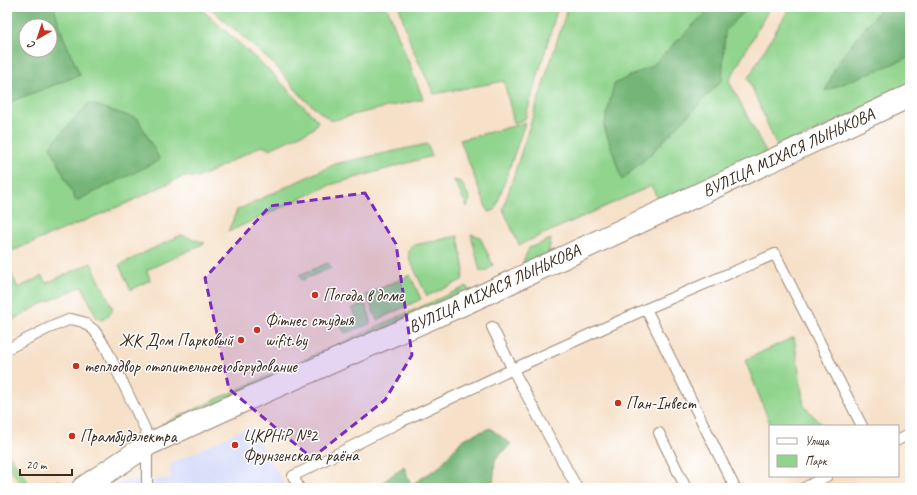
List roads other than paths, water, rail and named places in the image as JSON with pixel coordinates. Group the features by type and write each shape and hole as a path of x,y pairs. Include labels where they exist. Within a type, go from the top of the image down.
{"street":[{"name":"ВУЛІЦА МІХАСЯ ЛЫНЬКОВА","path":"83,488 149,444 468,302 909,101"}],"lane":[{"path":"299,488 293,476 400,422 646,309 775,254 861,425"},
{"path":"646,309 735,488"},
{"path":"7,349 49,328 72,320 83,322 94,330 105,346 145,429 149,444 147,454 147,488"},
{"path":"492,327 513,370 577,488"},
{"path":"659,433 686,488"},
{"path":"899,440 910,434"},
{"path":"804,488 825,477"}],"place":[{"name":"Погода в доме","path":"315,295"},
{"name":"Фітнес студыя wifit.by","path":"257,330"},
{"name":"ЖК Дом Парковый","path":"241,340"},
{"name":"теплодвор отопительное оборудование","path":"76,366"},
{"name":"Пан-Інвест","path":"618,403"},
{"name":"Прамбудэлектра","path":"72,436"},
{"name":"ЦКРНіР №2 Фрунзенскага раёна","path":"235,445"}]}
